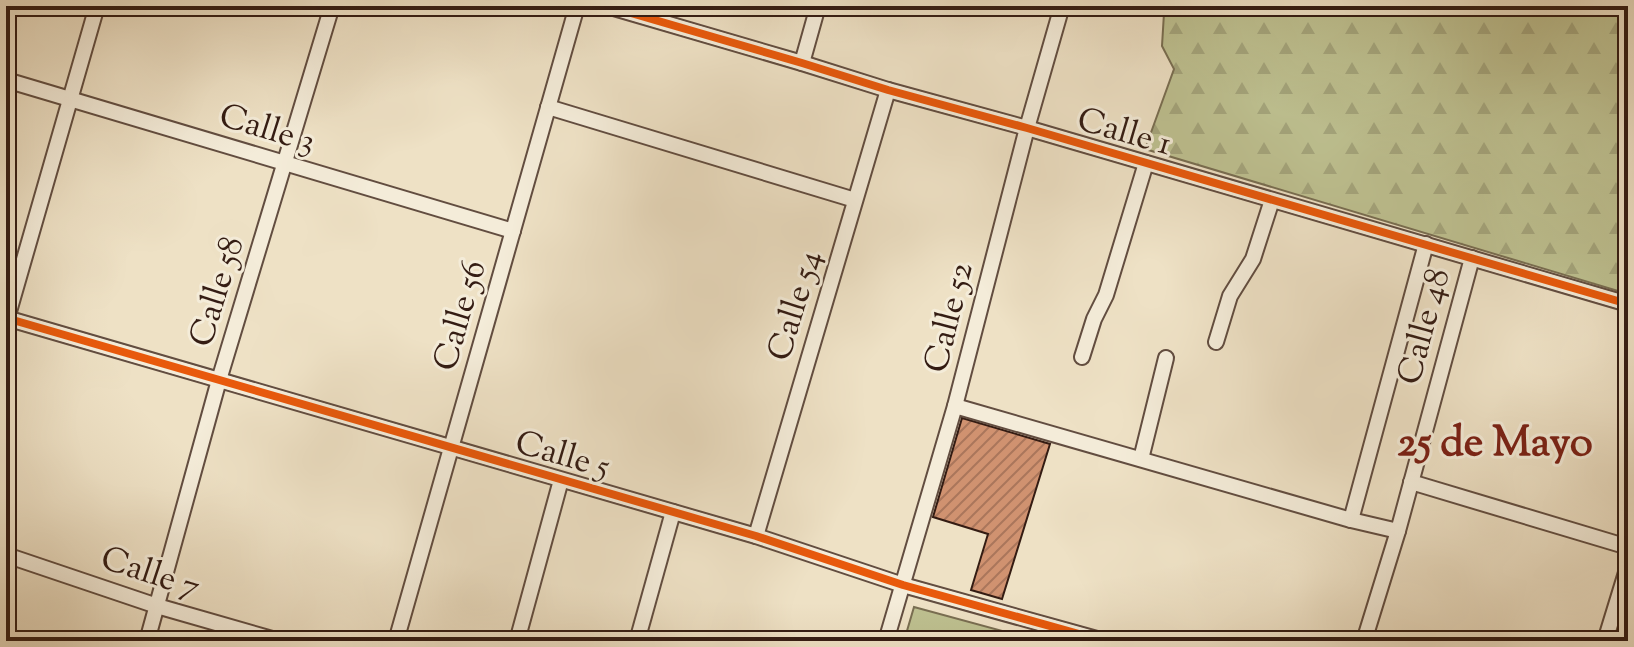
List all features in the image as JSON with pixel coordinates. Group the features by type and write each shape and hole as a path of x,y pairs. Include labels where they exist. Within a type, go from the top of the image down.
{"street":[{"path":"6,319 97,6"},
{"name":"Calle 58","path":"147,641 219,380 332,6"},
{"name":"Calle 56","path":"396,641 577,6"},
{"name":"Calle 1","path":"607,6 1628,304"},
{"path":"802,63 818,6"},
{"name":"Calle 52","path":"886,641 955,406 1062,6"},
{"name":"Calle 3","path":"6,80 513,231"},
{"name":"Calle 54","path":"756,536 888,90"},
{"path":"548,107 855,200"},
{"path":"1082,357 1094,319 1106,295 1146,163"},
{"path":"1216,342 1230,296 1253,259 1272,200"},
{"path":"1351,520 1426,244"},
{"name":"Calle 48","path":"1364,641 1398,531 1472,258"},
{"name":"Calle 5","path":"6,319 756,536 903,585 1104,641"},
{"path":"1141,459 1166,358"},
{"path":"955,406 1398,531"},
{"path":"517,641 561,480"},
{"path":"1411,482 1628,547"},
{"path":"637,641 673,512"},
{"name":"Calle 7","path":"6,555 157,606 279,641"},
{"path":"1605,641 1628,566"}],"green space":[{"path":"1170,6 1628,6 1628,294 1145,149 1174,69 1162,46 1164,13"},
{"path":"914,607 1039,641 904,641"}],"building":[{"path":"962,418 1050,444 1002,599 971,590 988,534 933,517"}],"cycle path":[{"path":"607,6 1628,304"},
{"path":"6,318 756,536 903,585 1104,641"}],"district":[{"name":"25 de Mayo","path":"1495,440"}]}
